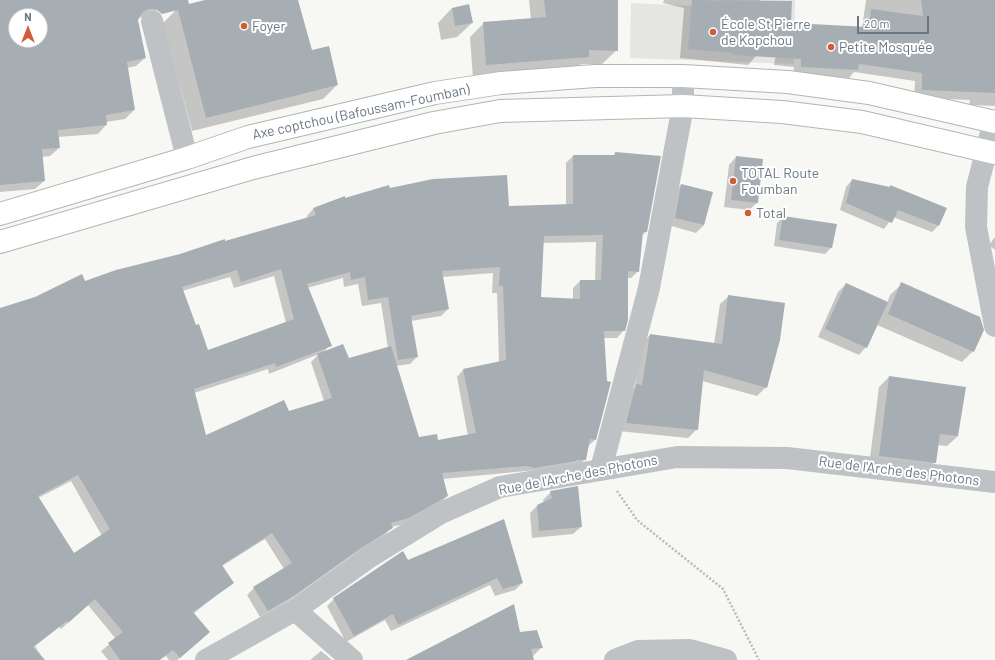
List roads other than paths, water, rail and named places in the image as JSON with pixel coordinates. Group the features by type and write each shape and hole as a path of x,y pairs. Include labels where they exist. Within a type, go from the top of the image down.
{"highway":[{"name":"Axe coptchou (Bafoussam-Foumban)","path":"0,214 187,158 248,137 435,93 501,83 595,76 683,76 788,82 869,93 994,122"},
{"name":"Axe coptchou (Bafoussam-Foumban)","path":"0,242 253,168 374,140 434,123 500,111 683,106 782,112 862,122 990,152"},
{"path":"364,109 374,140"}],"street":[{"path":"152,21 187,158"},
{"path":"601,469 649,288 683,106 683,76"},
{"path":"994,122 990,152 977,187 976,227 995,326"},
{"name":"Rue de l'Arche des Photons","path":"206,660 295,610 368,558 441,513 500,487 677,457 787,458 995,482"},
{"path":"295,610 352,660"},
{"path":"615,660 638,651 690,650 726,660"}],"place":[{"name":"Foyer","path":"244,26"},
{"name":"École St Pierre de Kopchou","path":"713,32"},
{"name":"Petite Mosquée","path":"831,47"},
{"name":"TOTAL Route Foumban","path":"733,181"},
{"name":"Total","path":"748,213"}]}
